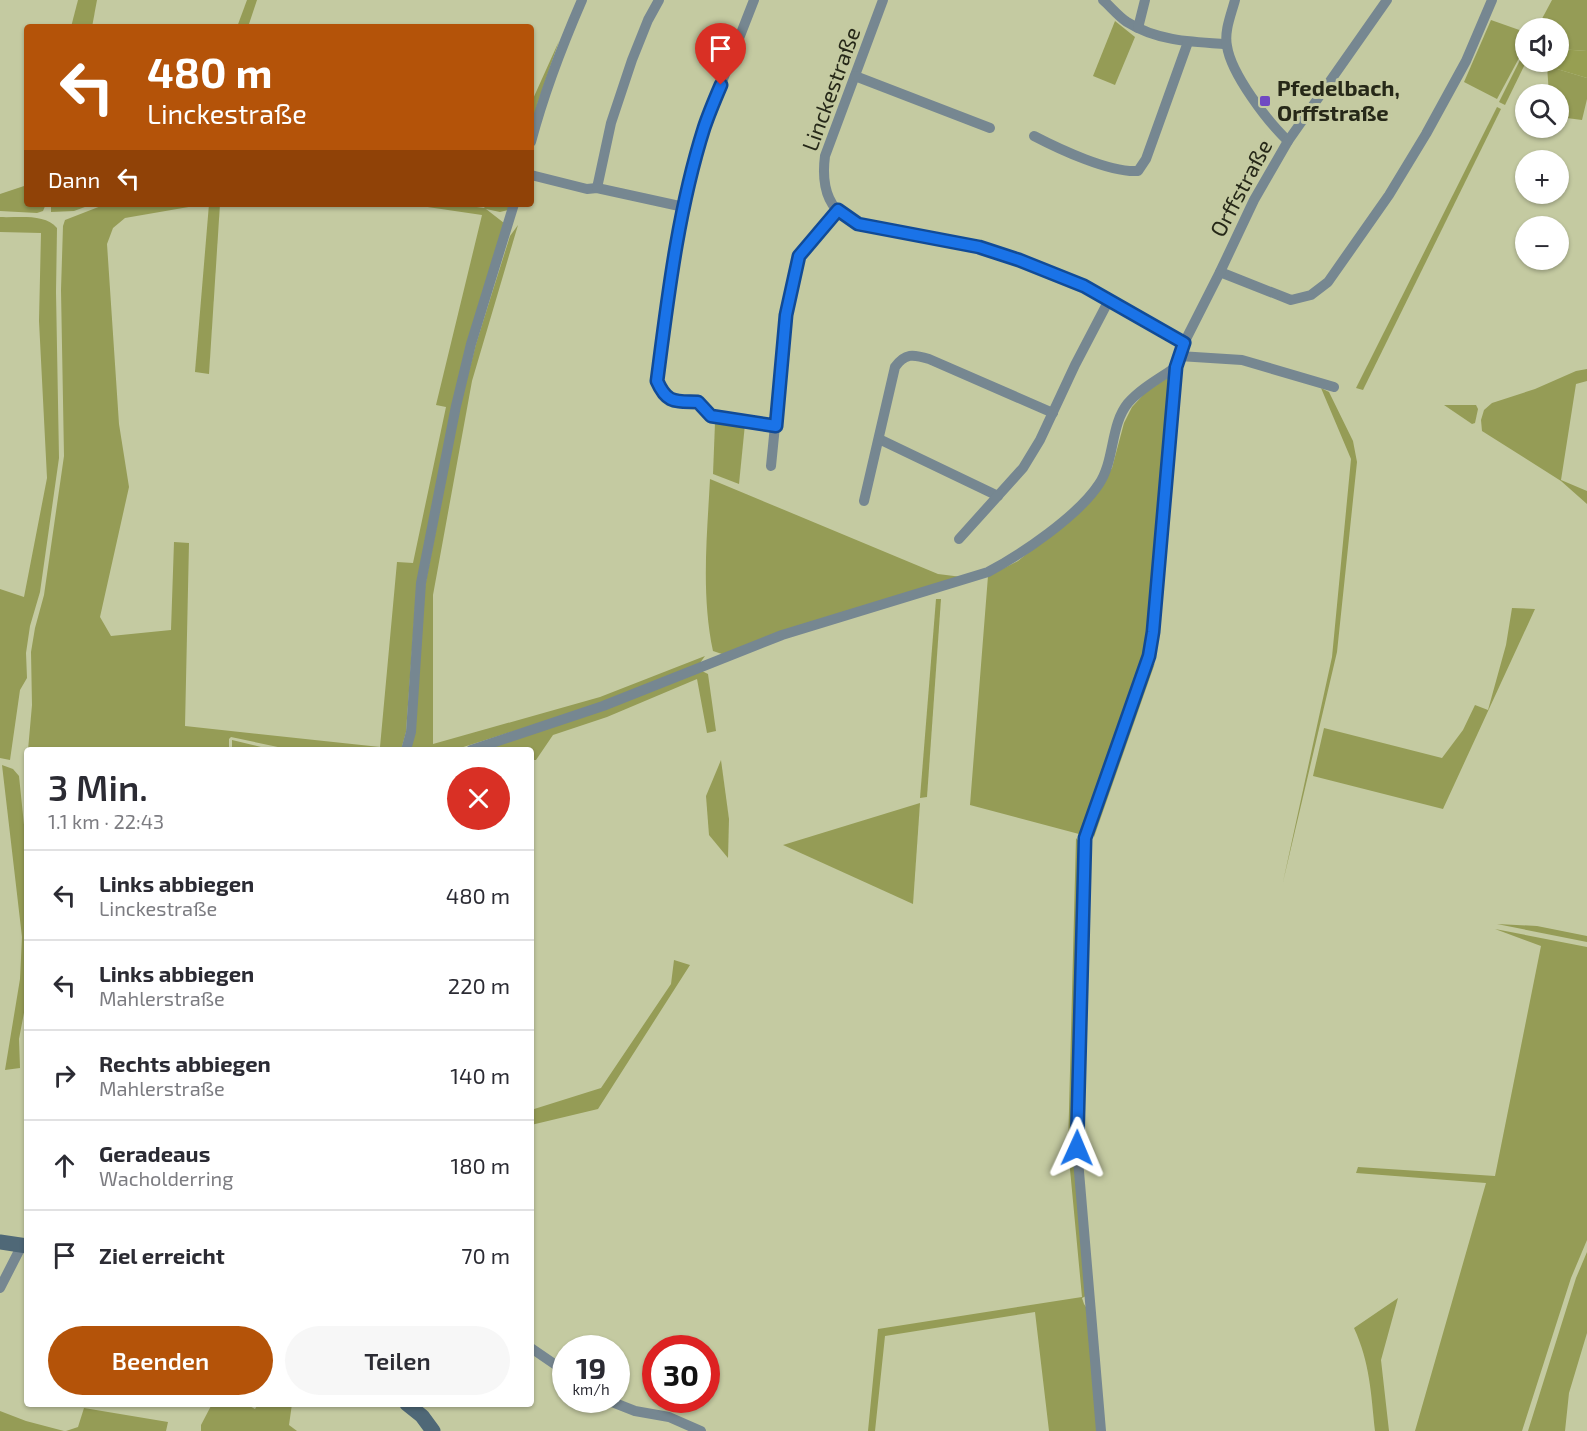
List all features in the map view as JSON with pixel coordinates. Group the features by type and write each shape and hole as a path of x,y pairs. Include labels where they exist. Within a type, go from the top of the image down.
{"main road":[{"path":"0,1242 24,1246"},
{"path":"425,1410 433,1431"}],"street":[{"path":"534,131 565,38 582,0"},
{"path":"597,188 612,123 632,60 648,20 659,0"},
{"path":"754,0 704,128 674,256 657,381 662,393 671,401 698,402 711,416 776,426"},
{"name":"Linckestraße","path":"838,210 830,200 825,187 823,174 825,156 883,0"},
{"path":"1103,0 1125,20 1157,36 1188,42 1226,44"},
{"path":"1138,28 1145,0"},
{"path":"1235,0 1228,22 1226,44 1229,54 1237,72 1272,126 1288,141"},
{"name":"Orffstraße","path":"1101,1431 1077,1148 1085,838 1149,656 1176,367 1184,343 1254,200 1288,141 1387,0"},
{"path":"1220,272 1291,300 1311,296 1328,282 1389,195 1426,134 1466,61 1492,0"},
{"path":"1034,136 1053,146 1125,172 1138,171 1146,159 1188,42"},
{"path":"855,76 990,128"},
{"path":"534,176 587,189 597,188 684,207"},
{"path":"407,747 411,732 421,583 456,406 471,344 513,207"},
{"path":"771,466 786,315 799,256 838,210 858,224 979,247 1019,260 1084,286 1184,343"},
{"path":"959,539 1023,468 1040,440 1109,300"},
{"path":"864,501 896,368 906,356 912,354 929,359 1053,413"},
{"path":"1179,356 1242,360 1334,387"},
{"path":"480,747 603,706 782,635 988,572 1009,561 1085,502 1100,483 1108,466 1120,419 1128,404 1176,367"},
{"path":"879,439 998,496"},
{"path":"0,1288 24,1248"},
{"path":"534,1350 552,1362"},
{"path":"630,1410 669,1417 701,1431"}],"green space":[{"path":"78,0 97,0 93,24 72,24"},
{"path":"247,0 257,0 249,24 238,24"},
{"path":"1552,0 1587,0 1587,51 1569,50 1569,18 1542,18"},
{"path":"1491,20 1515,28 1515,66 1497,99 1464,82"},
{"path":"1115,21 1135,37 1115,85 1093,76"},
{"path":"559,41 534,116 534,97"},
{"path":"1569,50 1587,51 1587,78 1567,72 1569,72"},
{"path":"1515,70 1515,72 1521,72 1505,105 1499,102"},
{"path":"1547,72 1567,72 1587,78 1587,99 1582,120 1569,118 1569,84 1548,84"},
{"path":"1497,107 1501,109 1363,390 1356,388"},
{"path":"24,186 24,207 45,207 43,211 37,213 0,211 0,194"},
{"path":"51,207 85,207 74,211 51,212"},
{"path":"98,207 189,207 125,218 113,228 107,244 119,424 129,487 100,617 111,636 171,630 174,542 189,543 185,726 380,747 278,747 231,737 229,747 28,747 32,705 31,652 44,595 64,456 61,290 65,220"},
{"path":"209,207 220,207 209,374 195,372"},
{"path":"427,207 509,207 508,210 500,212 486,209 504,223 417,581 406,732 402,747 380,747 397,562 413,563 446,407 436,405 482,215"},
{"path":"0,217 38,218 52,223 57,228 59,458 40,592 30,626 26,653 27,678 20,690 10,760 0,758 0,589 24,597 47,478 39,321 41,233 0,232"},
{"path":"518,225 472,381 433,595 433,744 600,697 705,656 700,663 600,704 464,747 411,747 425,586 460,406 476,344 510,236"},
{"path":"1587,369 1587,381 1576,384 1561,480 1587,491 1587,504 1561,481 1482,431 1481,420 1484,410 1492,403 1535,389 1576,371"},
{"path":"1170,376 1173,378 1146,654 1085,831 1079,834 970,805 988,576 1018,561 1088,504 1112,468 1124,423 1132,407 1145,393"},
{"path":"1321,388 1329,392 1353,441 1357,462 1337,652 1283,882 1332,657 1351,459"},
{"path":"1444,405 1476,405 1478,409 1475,423 1472,424"},
{"path":"715,423 745,424 739,484 713,474"},
{"path":"710,479 938,574 962,577 722,654 713,651 706,587"},
{"path":"936,599 941,599 927,797 920,798"},
{"path":"1512,608 1535,609 1443,809 1313,776 1324,728 1442,758 1463,730 1475,705 1488,710 1506,645"},
{"path":"1155,663 1094,837 1092,825 1145,681"},
{"path":"702,671 708,674 716,731 707,733 697,679 607,717 553,735 536,760 534,760 534,747 491,747"},
{"path":"232,740 261,747 232,747"},
{"path":"721,760 729,819 728,858 709,835 706,796"},
{"path":"2,765 13,769 19,776 24,825 24,1013 19,1039 20,1068 5,1070 20,979 22,937"},
{"path":"920,803 913,904 783,845"},
{"path":"1076,838 1081,844 1075,1149 1086,1296 1082,1298 1086,1307 1099,1431 1049,1431 1035,1312 885,1336 875,1431 868,1431 878,1329 1082,1297 1068,1148"},
{"path":"1497,924 1537,926 1587,936 1587,942"},
{"path":"1495,929 1587,947 1587,1240 1571,1278 1522,1431 1415,1431 1486,1183 1356,1173 1358,1167 1495,1176 1541,946"},
{"path":"674,960 690,965 598,1109 534,1124 534,1109 601,1088 671,984"},
{"path":"1587,1252 1587,1333 1569,1393 1565,1431 1528,1431 1576,1278"},
{"path":"1398,1298 1381,1360 1389,1431 1375,1431 1367,1366 1354,1328"},
{"path":"210,1407 251,1407 255,1409 256,1407 292,1407 289,1425 297,1431 201,1431 201,1425"},
{"path":"84,1408 168,1422 166,1431 66,1431 78,1427"},
{"path":"0,1411 26,1421 64,1431 0,1431"}],"place":[{"name":"Pfedelbach, Orffstraße","path":"1265,101"}],"route":[{"path":"721,85 704,128 674,256 657,381 662,393 671,401 698,402 711,416 776,426 786,315 799,256 838,210 858,224 979,247 1053,273 1084,286 1184,343 1176,367 1149,656 1085,838 1077,1148"}]}
